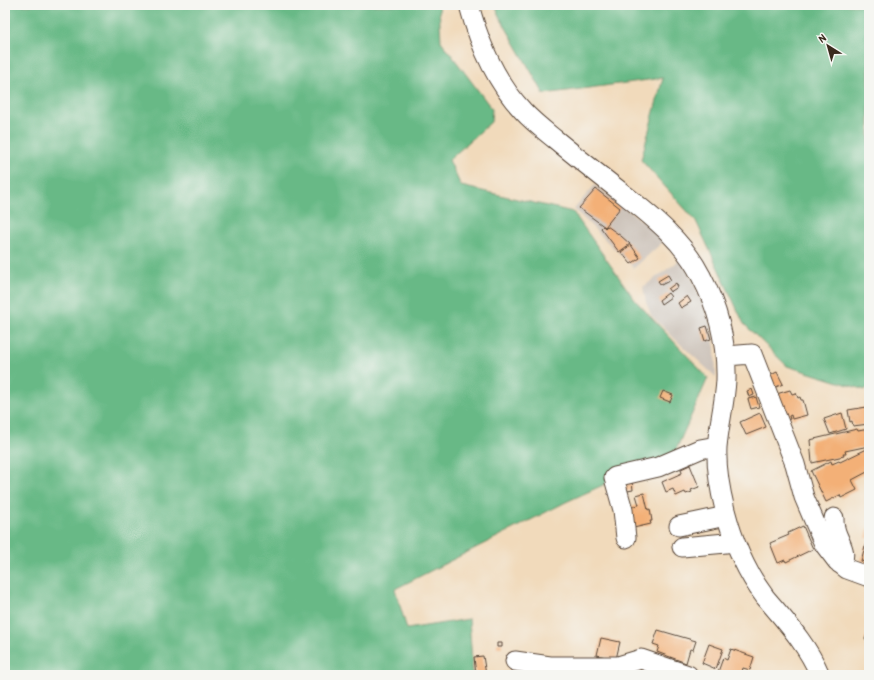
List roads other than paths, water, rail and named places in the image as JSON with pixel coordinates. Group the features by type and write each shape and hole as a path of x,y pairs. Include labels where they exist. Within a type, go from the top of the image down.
{"street":[{"path":"469,5 475,27 484,50 508,91 523,111 572,153 654,218 670,233 700,274 714,305 722,333 726,356 724,403 717,446 720,493 726,516 734,540 749,571 764,595 799,637 810,654 820,675"},
{"path":"726,356 752,354 795,464 804,497 824,544 840,564 847,569 869,577"},
{"path":"626,538 623,510 614,478 658,467 700,449 717,446"},
{"path":"679,526 726,516"},
{"path":"834,518 834,527 845,553 844,560 840,564"},
{"path":"682,547 726,543 734,540"},
{"path":"515,661 550,666 618,666 641,659 688,675"}]}
